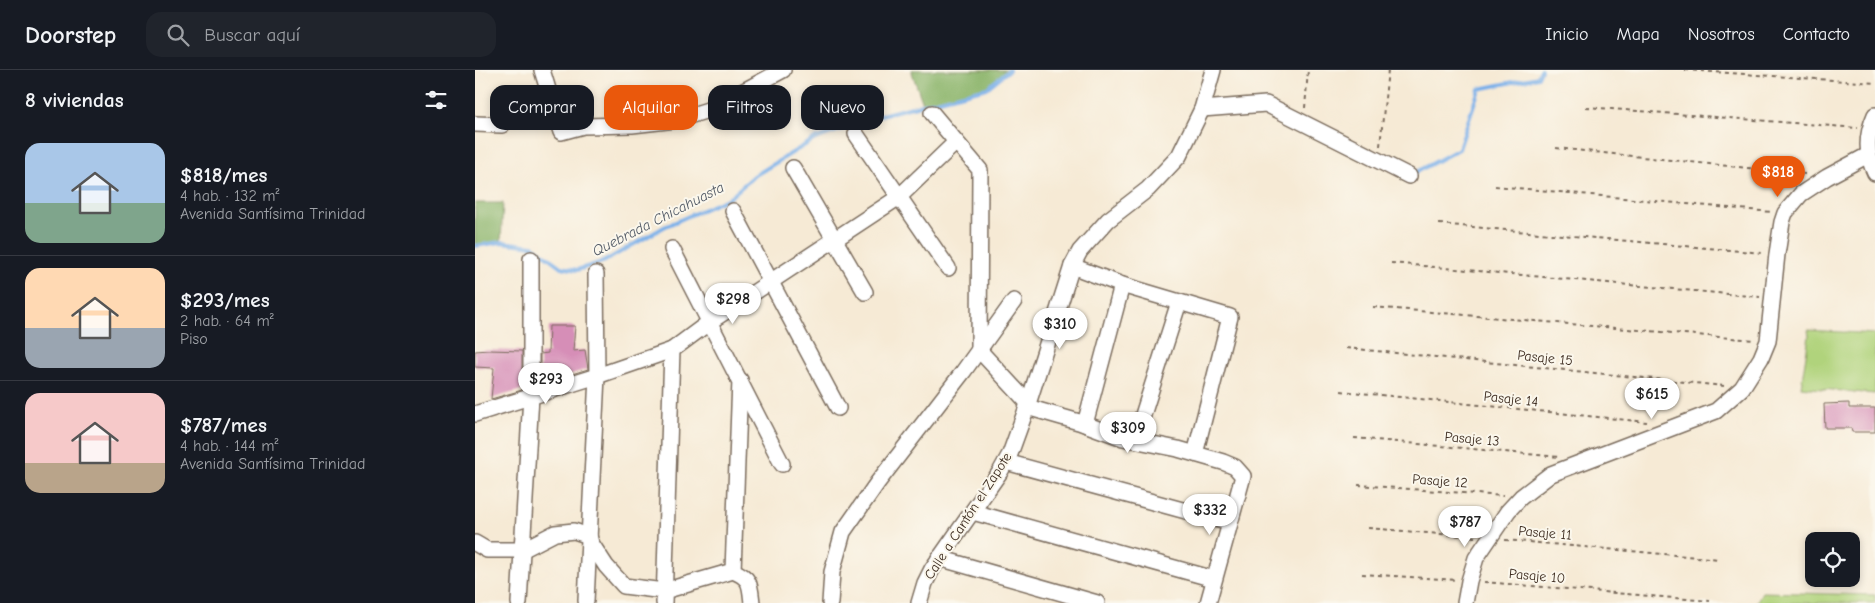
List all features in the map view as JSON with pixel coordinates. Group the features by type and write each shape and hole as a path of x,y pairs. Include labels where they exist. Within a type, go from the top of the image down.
{"street":[{"path":"542,70 561,132 583,126 631,125 676,120 708,110 783,70"},
{"name":"Calle a Cantón el Zapote","path":"919,603 925,583 939,558 973,512 1006,462 1028,405 1072,266 1080,252 1109,220 1149,189 1179,156 1202,108 1213,70"},
{"path":"1202,108 1266,104 1409,176"},
{"path":"932,113 980,170 979,350 1028,405 1123,438 1195,454 1235,467 1243,476 1242,486 1207,603"},
{"path":"1872,122 1867,142 1868,155 1875,173"},
{"path":"475,124 490,125"},
{"path":"855,134 948,268"},
{"path":"475,414 597,376 672,350 710,322 899,196 956,142"},
{"path":"1465,603 1476,558 1508,511 1521,497 1551,474 1716,411 1742,388 1761,358 1768,341 1777,254 1785,214 1801,194 1827,177 1868,155"},
{"path":"793,168 865,292"},
{"path":"733,211 838,408"},
{"path":"672,248 740,378 782,464"},
{"path":"519,603 531,396 531,259"},
{"path":"1072,266 1122,285 1229,317 1195,454"},
{"path":"586,601 597,376 596,274"},
{"path":"1085,424 1122,285"},
{"path":"829,603 832,572 843,532 878,482 979,350 1013,300"},
{"path":"1135,440 1179,302"},
{"path":"664,597 672,350"},
{"path":"733,571 740,378"},
{"path":"1006,462 1230,523"},
{"path":"973,512 1214,579"},
{"path":"475,543 487,550 521,550 555,533 574,531 589,536"},
{"path":"589,536 591,543 606,566 625,586 664,597 733,571 743,575 750,584 752,603"},
{"path":"939,558 1097,603"}],"path":[{"path":"1303,123 1309,70"},
{"path":"1379,161 1388,70"},
{"path":"1685,70 1875,84"},
{"path":"1586,107 1872,122"},
{"path":"1556,148 1827,177"},
{"path":"1495,186 1785,214"},
{"path":"1439,224 1777,254"},
{"path":"1391,263 1773,298"},
{"path":"1373,307 1768,341"},
{"name":"Pasaje 15","path":"1346,348 1742,388"},
{"name":"Pasaje 14","path":"1341,391 1651,423"},
{"name":"Pasaje 13","path":"1354,438 1559,457"},
{"name":"Pasaje 12","path":"1358,485 1521,497"},
{"name":"Pasaje 11","path":"1368,528 1720,558"},
{"name":"Pasaje 10","path":"1362,574 1710,601"}],"green space":[{"path":"911,70 1008,70 984,89 923,104"},
{"path":"475,203 503,203 501,242 475,246"},
{"path":"1808,330 1875,334 1875,394 1801,387 1809,336"},
{"path":"1762,592 1875,595 1875,603 1756,603"}],"building":[{"path":"549,326 575,326 573,351 585,350 588,369 540,384 540,354 548,353"},
{"path":"475,351 522,351 522,390 491,399 494,368 475,367"},
{"path":"1849,403 1849,408 1875,408 1875,432 1852,432 1851,428 1825,428 1824,404"}],"waterway":[{"name":"Quebrada Chicahuasta","path":"475,246 501,242 533,246 561,267 577,270 605,261 664,227 729,198 754,176 815,139 881,115 987,88 1009,70"},
{"path":"1413,174 1459,149 1479,89 1538,77 1541,70"}]}
